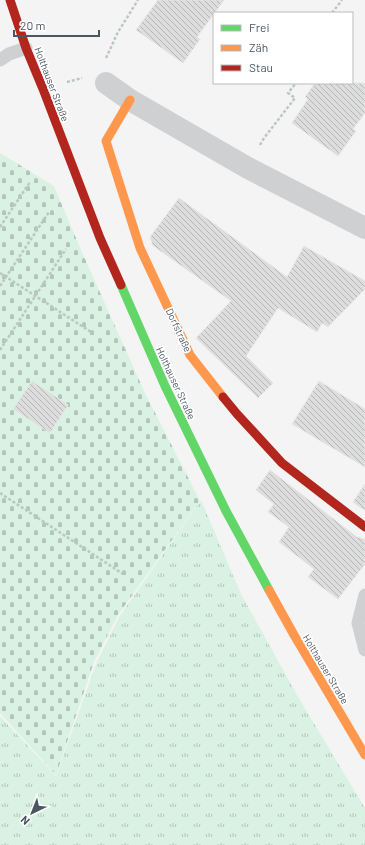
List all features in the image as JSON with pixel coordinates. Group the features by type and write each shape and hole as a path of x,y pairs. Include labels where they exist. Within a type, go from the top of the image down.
{"street":[{"name":"Holthauser Straße","path":"10,0 26,48 100,238 168,393 226,511 294,635 365,755"},
{"path":"101,81 130,100 248,168 365,228"},
{"name":"Dorfstraße","path":"130,100 106,141 140,248 190,355 237,414 282,463 365,527"}],"lane":[{"path":"0,60 10,54 26,48"},
{"path":"365,595 358,623 365,650"}],"path":[{"path":"43,89 89,76 101,81 118,32 138,0"},
{"path":"333,12 342,0"},
{"path":"264,138 296,98 288,93 295,84"},
{"path":"0,227 30,182"},
{"path":"0,286 48,212"},
{"path":"0,350 66,249"},
{"path":"0,273 91,332"},
{"path":"0,493 123,574"}],"green space":[{"path":"0,153 54,186 145,393 200,501 118,615 94,662 56,775 0,713"},
{"path":"201,500 241,594 301,702 365,808 365,845 0,845 0,716 56,776 96,664 119,617"}],"building":[{"path":"158,0 224,0 215,12 213,12 213,15 197,37 200,39 183,63 136,30"},
{"path":"365,83 365,113 353,129 356,131 338,156 292,123 308,99 305,97 314,84"},
{"path":"179,198 287,277 304,246 365,281 365,289 328,327 322,323 317,332 278,308 246,356 273,383 258,398 196,338 231,301 152,245 150,237"},
{"path":"32,381 68,405 50,433 13,409"},
{"path":"319,381 365,409 365,467 292,424"},
{"path":"270,470 357,537 365,539 365,564 338,599 308,577 314,569 279,542 289,527 268,512 274,504 256,490"},
{"path":"365,484 365,511 353,502"}],"traffic: fast":[{"path":"121,285 165,386 226,511 269,590"}],"traffic: slow":[{"path":"130,100 106,141 140,248 190,355 223,397"},
{"path":"269,590 365,755"}],"traffic: jam":[{"path":"10,0 26,48 100,238 121,285"},
{"path":"223,397 282,463 365,527"}]}
